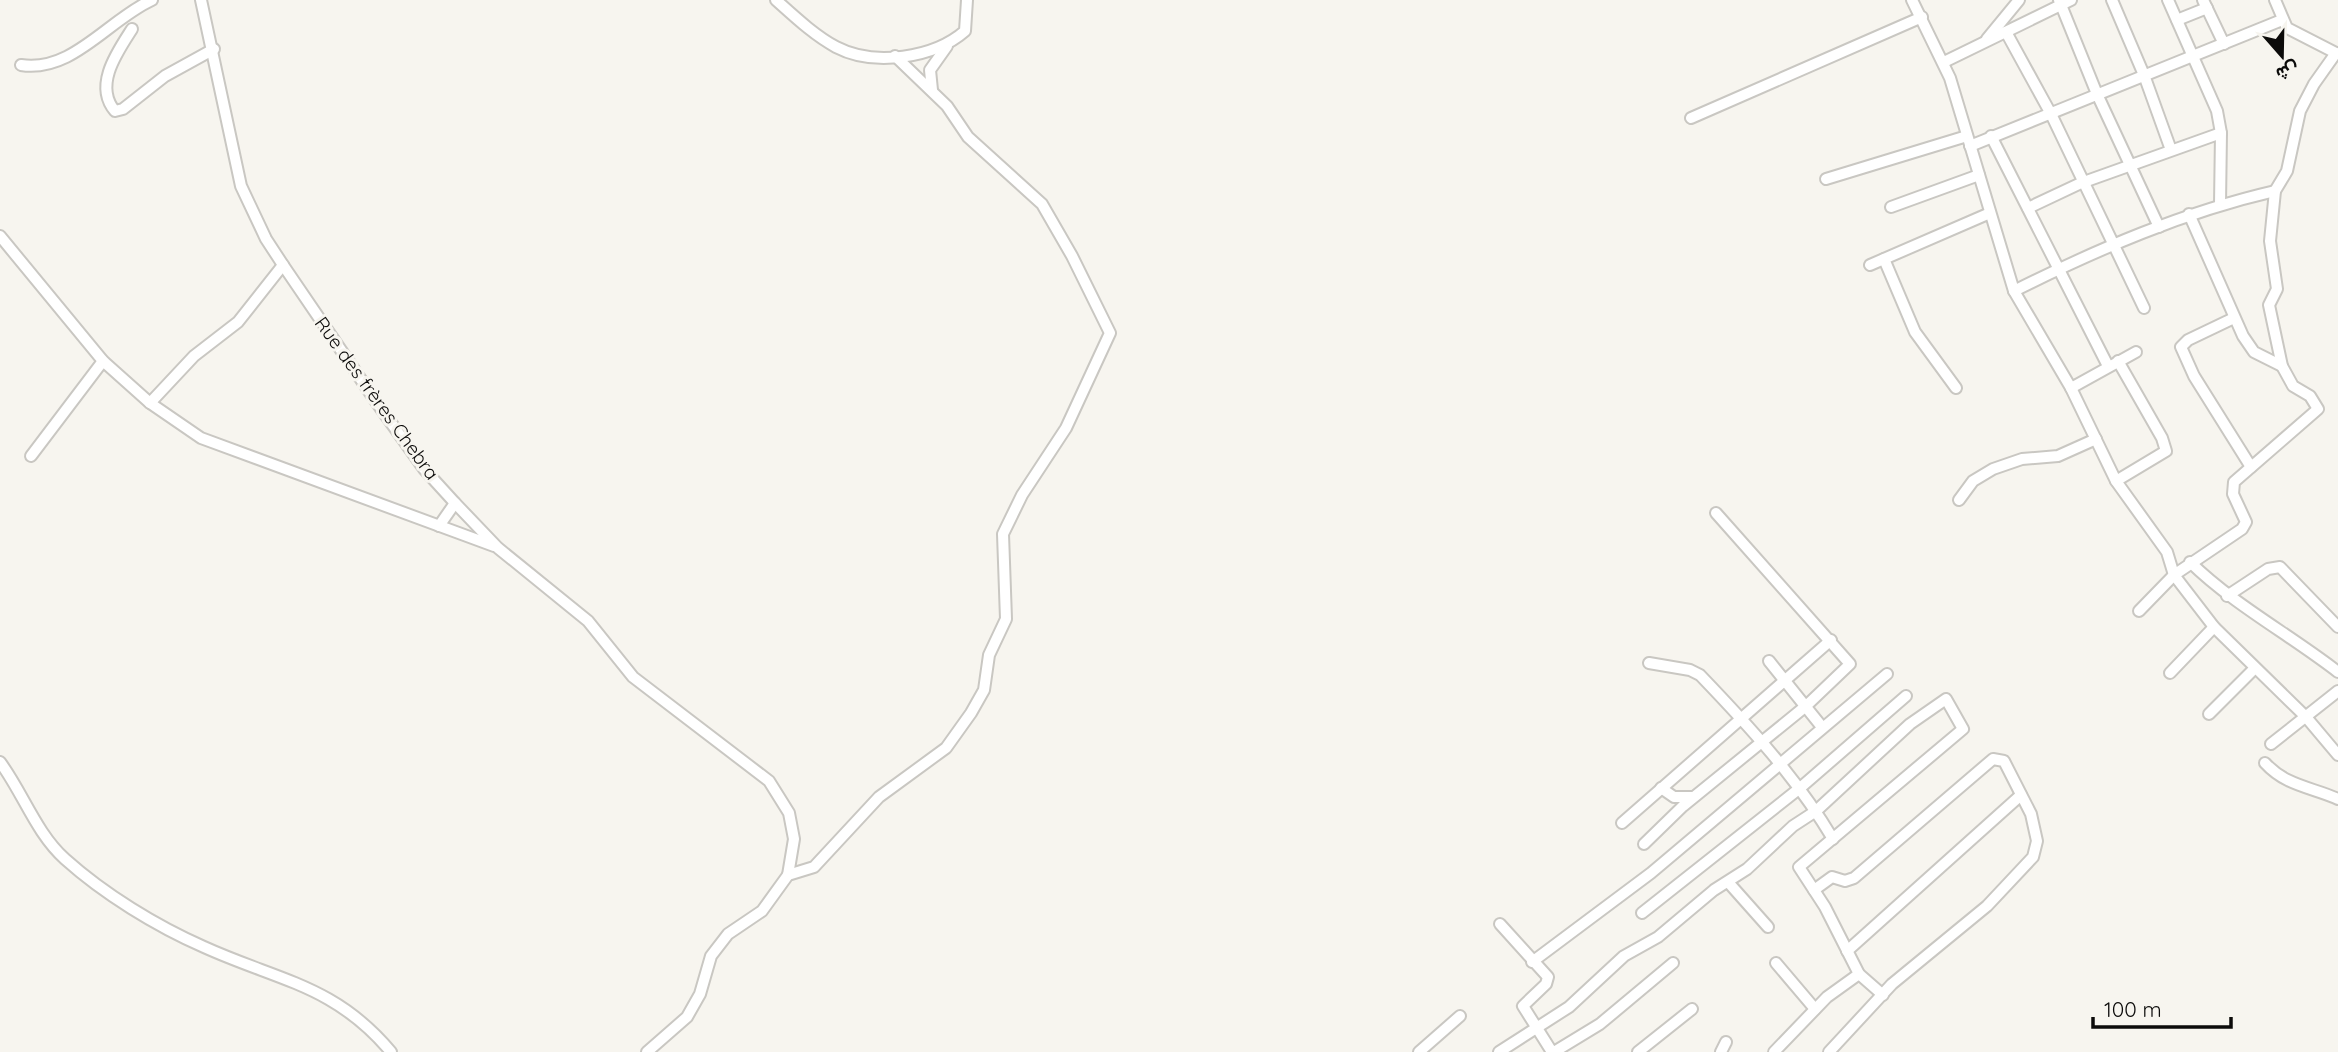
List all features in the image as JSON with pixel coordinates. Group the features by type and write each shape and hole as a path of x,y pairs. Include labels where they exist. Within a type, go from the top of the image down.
{"street":[{"path":"21,65 49,66 93,39 117,19 152,0"},
{"name":"Rue des frères Chebra","path":"201,0 214,49 231,151 241,186 266,239 283,265 424,469 455,503 498,548 588,621 633,677 769,781 789,813 794,839 788,875"},
{"path":"776,0 810,30 839,48 882,58 924,53 949,44"},
{"path":"932,91 929,70 949,44 965,31 967,0"},
{"path":"1912,0 1944,62 2014,291 2071,388 2116,481 2167,552 2174,575 2214,627 2306,717 2338,755"},
{"path":"1984,43 2019,0"},
{"path":"2112,0 2144,75 2171,150"},
{"path":"2168,0 2217,111 2221,134 2220,204"},
{"path":"2139,611 2190,562 2245,526 2245,517 2232,486 2318,409 2310,396 2293,386 2282,366 2269,305 2277,289 2270,241 2275,191 2287,171 2300,111 2314,85 2337,53 2295,33 2282,20 2276,0"},
{"path":"1944,62 2064,2 2097,94 2159,227"},
{"path":"2177,20 2205,4 2224,44"},
{"path":"1691,118 1922,18"},
{"path":"1826,179 1991,136 2282,20"},
{"path":"132,29 110,63 107,80 111,106 115,111 133,103 165,76 214,49"},
{"path":"2006,32 2051,114 2081,183 2144,308"},
{"path":"647,1052 687,1017 700,994 711,956 728,934 762,912 788,875 814,867 879,797 946,748 971,713 985,690 989,655 1006,620 1003,534 1022,495 1066,428 1110,333 1072,256 1042,204 968,137 932,91 895,56"},
{"path":"2028,208 2081,183 2221,134"},
{"path":"1991,136 2113,363 2162,438 2166,451 2116,481"},
{"path":"1891,207 1979,175"},
{"path":"2014,291 2060,268 2189,214 2275,191"},
{"path":"1870,265 1990,213"},
{"path":"2189,214 2234,318 2254,352 2282,366"},
{"path":"0,236 103,361 150,403 201,438 498,548"},
{"path":"1884,259 1915,332 1956,388"},
{"path":"150,403 194,356 238,322 283,265"},
{"path":"2234,318 2188,340 2181,348 2194,376 2251,467"},
{"path":"2071,388 2136,352"},
{"path":"31,456 103,361"},
{"path":"1959,500 1973,481 1993,469 2022,459 2058,456 2096,439"},
{"path":"439,526 455,503"},
{"path":"1644,844 1693,797 1806,706 1850,664 1716,513"},
{"path":"2190,562 2227,596 2295,639 2338,672"},
{"path":"2227,596 2267,569 2280,568 2338,627"},
{"path":"2170,673 2214,627"},
{"path":"1622,823 1743,720 1831,640"},
{"path":"1769,661 1822,727"},
{"path":"1649,663 1690,670 1700,675 1764,741 1800,788 1833,839"},
{"path":"2209,714 2254,669"},
{"path":"1532,962 1651,873 1887,674"},
{"path":"2271,744 2338,691"},
{"path":"1642,913 1800,788 1906,696"},
{"path":"1499,1052 1577,1000 1625,956 1658,937 1755,862 1793,826 1816,811 1910,724 1946,699 1963,729 1800,864 1801,872 1814,890 1859,974 1883,995"},
{"path":"1814,890 1832,877 1845,881 1854,878 1993,760 2004,761 2031,814 2037,841 2029,864 1987,906 1940,942 1883,995 1829,1052"},
{"path":"0,762 40,827 63,858 96,884 203,947 334,999 366,1023 391,1052"},
{"path":"2265,763 2289,783 2338,799"},
{"path":"1661,788 1674,797 1693,797"},
{"path":"1847,951 2021,795"},
{"path":"1728,882 1768,927"},
{"path":"1500,924 1548,981 1523,1006 1534,1027 1553,1052 1600,1024 1673,963"},
{"path":"1776,963 1815,1009"},
{"path":"1774,1052 1815,1009 1859,974"},
{"path":"1638,1052 1692,1009"},
{"path":"1419,1052 1460,1016"}]}
